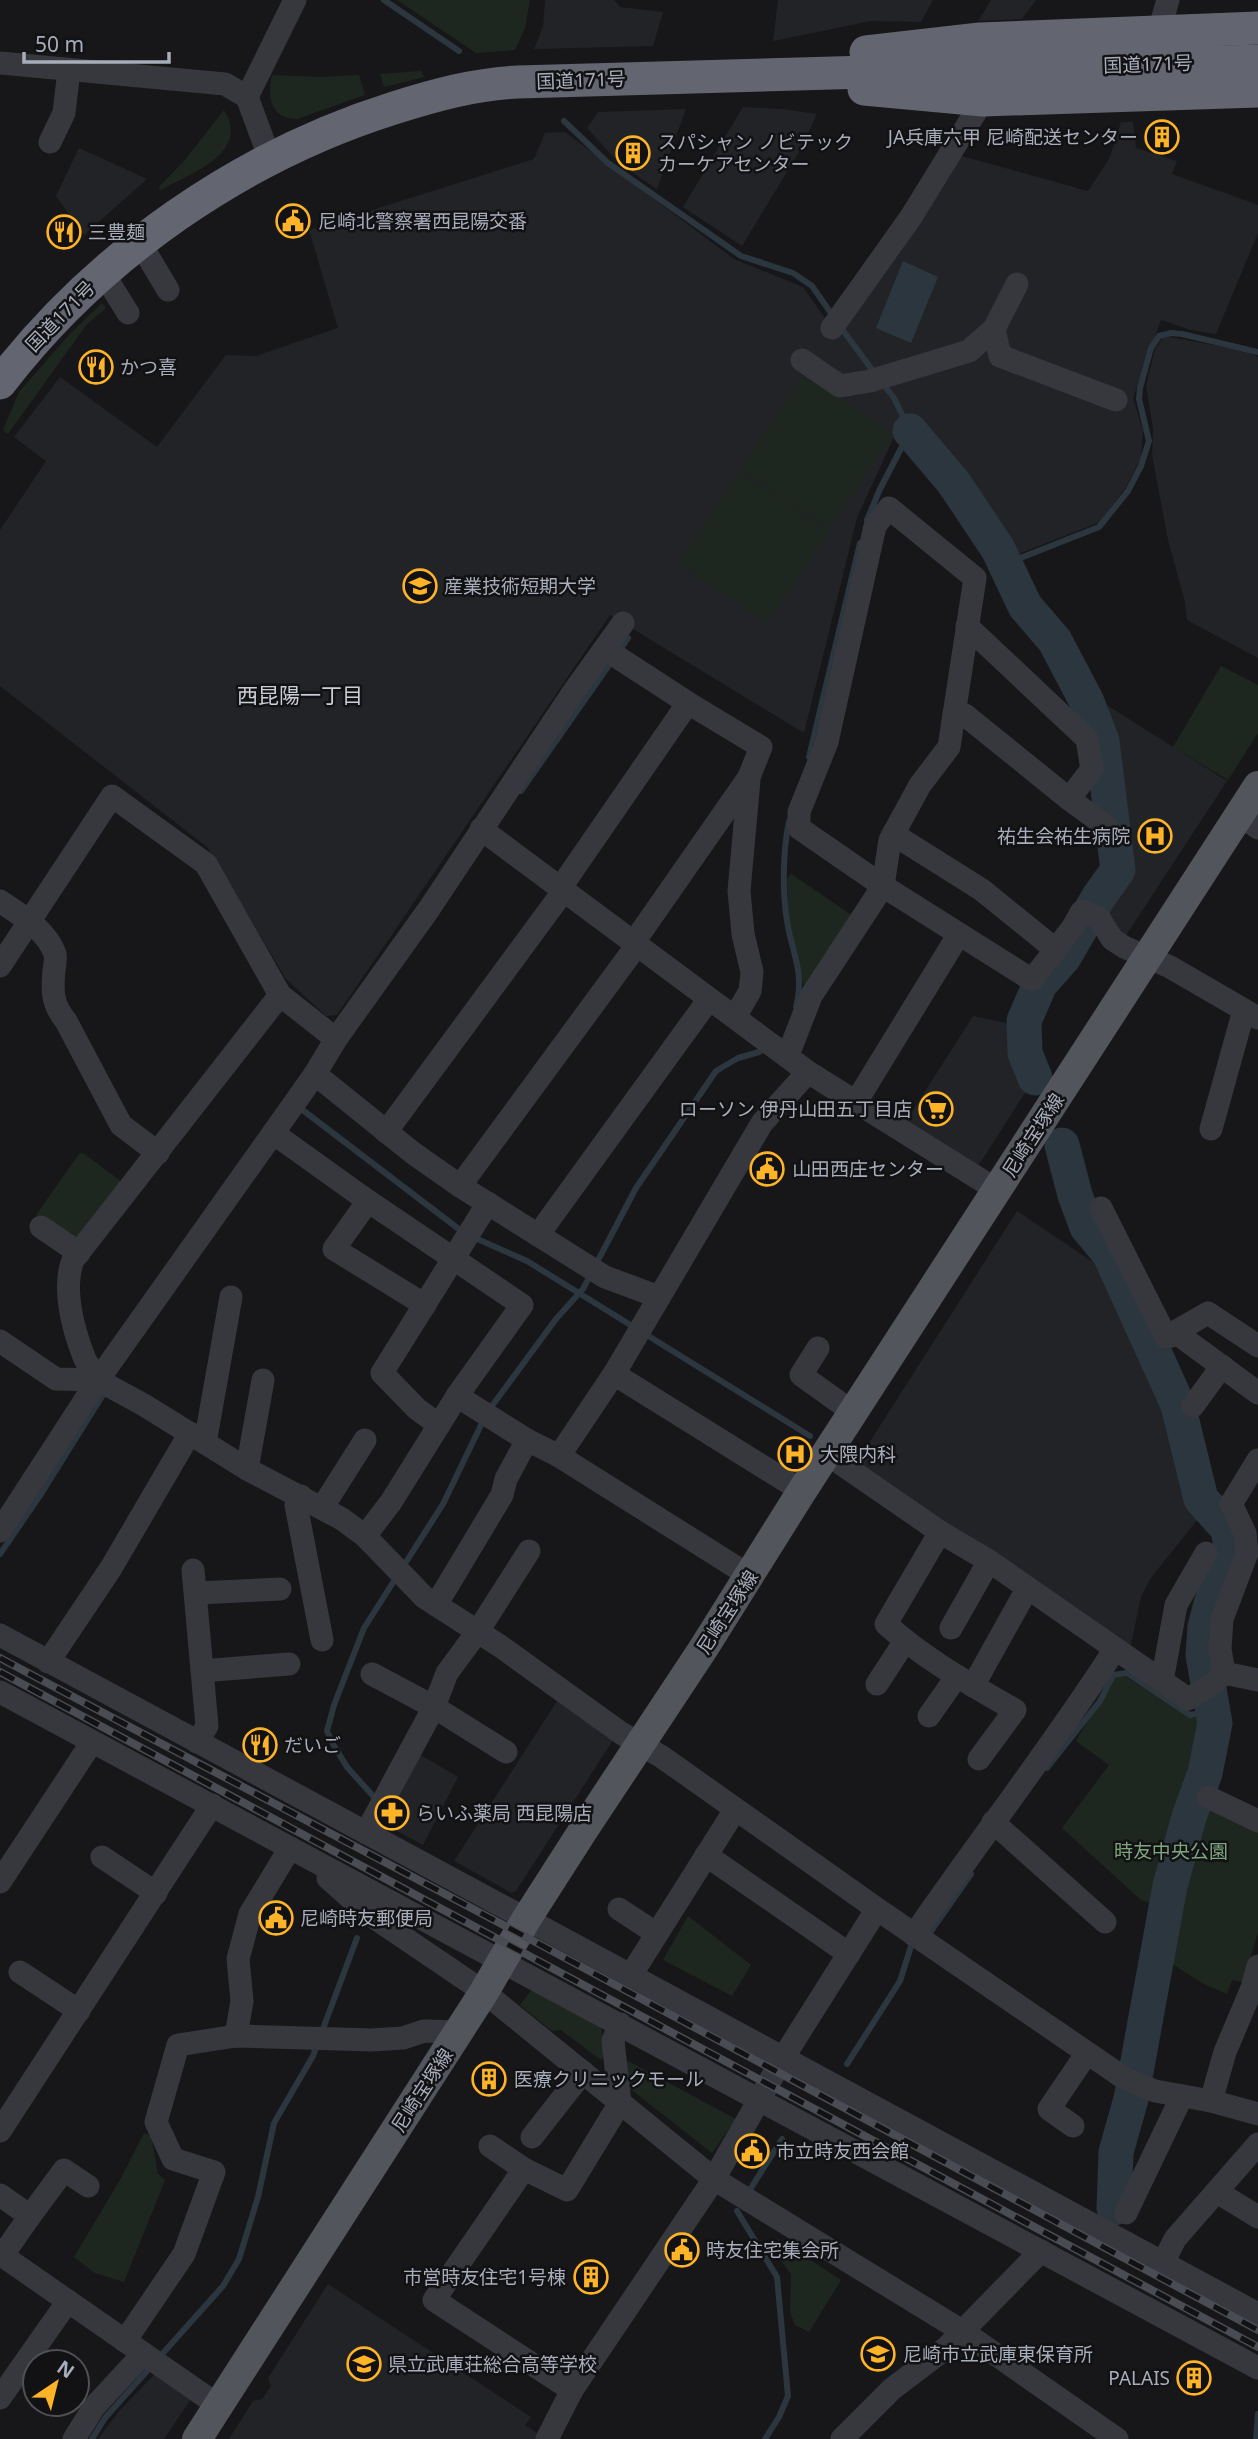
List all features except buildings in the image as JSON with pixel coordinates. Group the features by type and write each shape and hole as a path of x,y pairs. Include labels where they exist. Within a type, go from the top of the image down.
{"highway":[{"path":"737,75 832,56 1163,15 1258,27"},
{"name":"国道171号","path":"0,383 39,336 103,273 140,243 202,200 270,159 369,116 426,97 482,85 737,75 1258,61"},
{"path":"737,75 983,100 1258,91"}],"main road":[{"name":"尼崎宝塚線","path":"197,2439 459,2032 527,1918 1148,956 1249,821 1258,786"}],"street":[{"path":"247,97 295,0"},
{"path":"0,63 225,84 247,97 270,159"},
{"path":"50,142 64,113 69,70"},
{"path":"837,321 911,217 983,100"},
{"path":"140,243 168,290"},
{"path":"103,273 128,313"},
{"path":"802,360 840,386 870,381 969,351 994,329 1017,284"},
{"path":"994,329 1000,356 1116,400"},
{"path":"778,1047 883,886 890,840 920,785 949,747 975,578 889,508 875,526 827,742 799,812 799,828 883,886 1032,980 1082,911 1099,918 1112,939 1124,947 1148,956 1251,1014 1211,1129"},
{"path":"0,1531 99,1380 315,1074 336,1039 429,909 572,694 623,623"},
{"path":"967,626 1087,739 1092,769 1069,799"},
{"path":"460,1186 636,944 749,777 761,747 605,649"},
{"path":"386,1132 563,888 688,703"},
{"path":"954,713 965,715 1107,827"},
{"path":"735,1017 750,991 752,972 743,934 738,891 749,777"},
{"path":"0,966 112,796 206,864 280,995 336,1039"},
{"path":"481,829 709,999 778,1047 808,1072 997,1190"},
{"path":"893,834 982,890 1056,950"},
{"path":"0,901 30,921 46,939 56,956 51,992 56,1009 66,1021 121,1125 158,1153"},
{"path":"856,1102 959,934"},
{"path":"280,995 73,1260 67,1274 73,1317 84,1359 99,1380 247,1469 342,1519 365,1536 424,1597 478,1631 621,1733 641,1744 1124,2078 1155,2091 1211,2101 1258,2114"},
{"path":"538,1235 709,999"},
{"path":"559,1456 614,1374 762,1123 808,1072"},
{"path":"315,1074 386,1132 460,1186 605,1277 659,1297"},
{"path":"273,1133 522,1305 457,1396 391,1502 365,1536"},
{"path":"368,1201 334,1249 425,1305"},
{"path":"439,1425 417,1409 382,1373 488,1203"},
{"path":"1101,1209 1166,1337 1178,1335"},
{"path":"41,1227 79,1254"},
{"path":"48,1662 198,1438 231,1297"},
{"path":"1258,1346 1208,1313 1175,1332 1258,1393"},
{"path":"818,1348 801,1375 854,1413"},
{"path":"3,1350 56,1379 99,1380"},
{"path":"1193,1406 1222,1366"},
{"path":"614,1374 802,1491"},
{"path":"247,1469 263,1380"},
{"path":"457,1396 527,1440 559,1456 750,1576"},
{"path":"322,1508 365,1440"},
{"path":"436,1605 502,1495 506,1479 527,1440"},
{"path":"827,1454 1188,1699 1213,1684 1224,1673"},
{"path":"1224,1673 1220,1649 1222,1619 1247,1553 1245,1533 1231,1504 1258,1460"},
{"path":"301,1496 296,1505 324,1598 322,1640"},
{"path":"940,1532 886,1624 905,1641 1015,1710 979,1759"},
{"path":"366,1833 434,1707 447,1673 478,1631 528,1551"},
{"path":"1162,1681 1176,1605 1206,1553"},
{"path":"951,1628 989,1562"},
{"path":"197,1742 207,1726 195,1582 280,1589"},
{"path":"929,1716 965,1681 1027,1589"},
{"path":"0,1635 1258,2314"},
{"path":"877,1684 905,1641"},
{"path":"914,1934 1037,1760 1067,1724 1115,1649"},
{"path":"202,1671 289,1664"},
{"path":"1224,1673 1258,1680"},
{"path":"372,1674 434,1707 506,1752"},
{"path":"0,1692 1258,2368"},
{"path":"0,1882 92,1742"},
{"path":"1208,1797 1258,1821"},
{"path":"0,2132 212,1805"},
{"path":"631,1975 734,1810"},
{"path":"993,1822 1083,1892 1105,1922"},
{"path":"299,1853 366,1912 484,1992 714,2179 962,2331 1117,2439"},
{"path":"236,2036 242,2001 239,1959 250,1914 299,1853"},
{"path":"706,1855 849,1954"},
{"path":"102,1857 156,1893"},
{"path":"620,1909 657,1934"},
{"path":"547,2439 572,2390 714,2179 783,2058 877,1909"},
{"path":"1211,2101 1225,2052 1255,1989 1258,1966"},
{"path":"20,1972 79,2011"},
{"path":"490,2146 524,2169 567,2190 620,2103 612,2041 620,2024"},
{"path":"74,2439 94,2407 144,2354 163,2288 184,2254 215,2172 173,2159 156,2122 178,2045 236,2036 318,2040 403,2038 424,2031 459,2032"},
{"path":"1073,2126 1049,2109 1087,2053"},
{"path":"533,2137 583,2072"},
{"path":"1126,2213 1182,2096"},
{"path":"1163,2263 1175,2239 1258,2144"},
{"path":"524,2169 434,2300 572,2390"},
{"path":"88,2186 64,2170 1,2255 219,2406"},
{"path":"1217,2192 1258,2217"},
{"path":"0,2195 30,2216"},
{"path":"842,2439 892,2389 946,2348 1041,2251"},
{"path":"0,2398 68,2301"}],"shaded area":[{"path":"545,0 614,0 620,7 663,12 653,46 534,49 543,27"},
{"path":"778,0 933,0 921,22 871,21 773,41"},
{"path":"991,0 1036,0 1022,19 978,21"},
{"path":"743,107 817,114 802,147 742,246 683,207"},
{"path":"686,109 657,189 620,164 587,128 598,112"},
{"name":"産業技術短期大学","path":"1121,122 1133,122 1136,148 1177,161 1172,174 1258,205 1258,233 1216,334 1191,330 1161,320 1133,398 1143,431 1141,458 1126,487 1100,522 1011,557 915,420 897,430 857,518 804,733 610,615 337,1015 326,1016 286,979 207,847 0,686 0,530 46,461 14,437 60,377 157,447 226,355 256,356 338,328 309,230 534,159 545,133 565,132 734,259 803,287 836,334 958,155 1088,191 1109,159"},
{"path":"79,148 147,179 84,235 56,196"},
{"path":"903,261 938,277 911,343 876,328"},
{"path":"1163,338 1252,352 1258,357 1258,658 1187,620 1152,455 1153,429 1146,386 1155,349"},
{"name":"祐生会祐生病院","path":"1102,702 1227,781 1123,940 1095,912 1125,866 1099,704"},
{"path":"973,1016 1016,1025 1018,1056 1030,1085 977,1168 906,1121"},
{"path":"1017,1211 1106,1271 1179,1426 1189,1496 1202,1514 1150,1579 1141,1597 1130,1649 855,1465"},
{"path":"559,1698 615,1737 516,1891 512,1893 454,1861"},
{"path":"417,1753 458,1777 423,1845 380,1822"},
{"name":"県立武庫荘総合高等学校","path":"328,2284 531,2417 525,2425 546,2439 229,2439 253,2401 262,2399 271,2386 268,2378"},
{"path":"155,2374 191,2399 164,2439 98,2439 120,2410"}],"green space":[{"path":"397,0 530,0 525,28 515,50 476,53"},
{"path":"421,71 424,77 384,87 380,74"},
{"path":"272,75 359,75 365,95 297,119 288,118 276,111 272,105"},
{"path":"224,110 230,125 230,138 224,150 201,169 161,190 158,188 185,160"},
{"path":"102,303 106,308 87,324 8,434 3,430 19,392 70,334"},
{"path":"808,377 893,434 829,529 740,469 801,379"},
{"path":"740,471 829,531 767,623 678,563"},
{"path":"1221,666 1258,685 1258,733 1228,780 1173,747"},
{"path":"791,874 856,918 804,987 788,919 787,879"},
{"path":"83,1153 126,1185 83,1237 72,1239 36,1215 79,1154"},
{"name":"時友中央公園","path":"1113,1677 1126,1677 1193,1718 1208,1717 1198,1769 1187,1797 1258,1828 1258,1932 1243,1982 1232,1980 1227,1994 1204,1984 1164,1959 1172,1910 1141,1900 1062,1828 1109,1765 1076,1741"},
{"path":"688,1916 751,1965 732,1996 663,1960"},
{"path":"533,1988 600,2023 606,2053 601,2060 561,2030 552,2031 520,2005"},
{"path":"626,2060 736,2119 712,2153 628,2087"},
{"path":"144,2133 151,2135 158,2174 165,2180 124,2282 95,2273 74,2257"},
{"path":"778,2239 841,2280 809,2332 795,2325 790,2312 791,2274 771,2247"}],"waterway":[{"path":"384,0 459,51"},
{"path":"564,121 608,163 741,256 793,273 812,286 833,316"},
{"path":"839,325 876,375"},
{"path":"1005,564 1099,527 1128,491 1141,466 1149,441 1139,399 1140,388 1151,348 1159,336 1182,334 1258,352"},
{"path":"867,520 910,431 894,398 883,384"},
{"path":"910,431 954,483 998,549 1025,606 1055,641 1087,702 1102,741 1118,870 1098,898 1064,957 1040,984 1024,1021 1025,1053 1035,1078"},
{"path":"809,757 860,543"},
{"path":"521,791 628,638"},
{"path":"789,821 784,884 785,909 799,983 796,1007"},
{"path":"489,1410 556,1319 583,1289 636,1188 716,1071 738,1058 767,1047"},
{"path":"300,1108 464,1233 527,1261 810,1436"},
{"path":"1062,1145 1075,1195 1087,1227 1110,1255 1178,1405 1201,1499 1228,1529 1231,1546 1205,1627 1203,1655 1215,1723 1205,1773 1189,1817 1170,1886 1131,2099 1116,2152 1114,2208"},
{"path":"0,1554 106,1390"},
{"path":"374,1797 347,1767 327,1731 334,1705 364,1628 443,1504 484,1419"},
{"path":"1047,1768 1100,1701 1113,1675 1127,1673 1190,1715 1214,1711"},
{"path":"929,1934 971,1874"},
{"path":"321,2034 357,1938"},
{"path":"847,2064 900,1981 912,1943"},
{"path":"92,2439 105,2418 223,2286 239,2259 258,2197 274,2123 317,2045"},
{"path":"751,2188 782,2139"},
{"path":"737,2211 777,2277 788,2396 765,2439"},
{"path":"1256,2439 1258,2414"}],"railway":[{"path":"0,1658 1258,2330"},
{"path":"0,1672 1258,2347"}],"place":[{"name":"JA兵庫六甲 尼崎配送センター","path":"1162,137"},
{"name":"スパシャン ノビテック カーケアセンター","path":"633,153"},
{"name":"尼崎北警察署西昆陽交番","path":"293,221"},
{"name":"三豊麺","path":"64,232"},
{"name":"かつ喜","path":"96,367"},
{"name":"産業技術短期大学","path":"420,586"},
{"name":"祐生会祐生病院","path":"1155,836"},
{"name":"ローソン 伊丹山田五丁目店","path":"936,1109"},
{"name":"山田西庄センター","path":"767,1169"},
{"name":"大隈内科","path":"795,1454"},
{"name":"だいご","path":"260,1745"},
{"name":"らいふ薬局 西昆陽店","path":"392,1813"},
{"name":"尼崎時友郵便局","path":"276,1918"},
{"name":"医療クリニックモール","path":"489,2079"},
{"name":"市立時友西会館","path":"752,2151"},
{"name":"時友住宅集会所","path":"682,2250"},
{"name":"市営時友住宅1号棟","path":"591,2277"},
{"name":"尼崎市立武庫東保育所","path":"878,2354"},
{"name":"県立武庫荘総合高等学校","path":"364,2364"},
{"name":"PALAIS","path":"1194,2378"}],"district":[{"name":"西昆陽一丁目","path":"300,696"}]}
